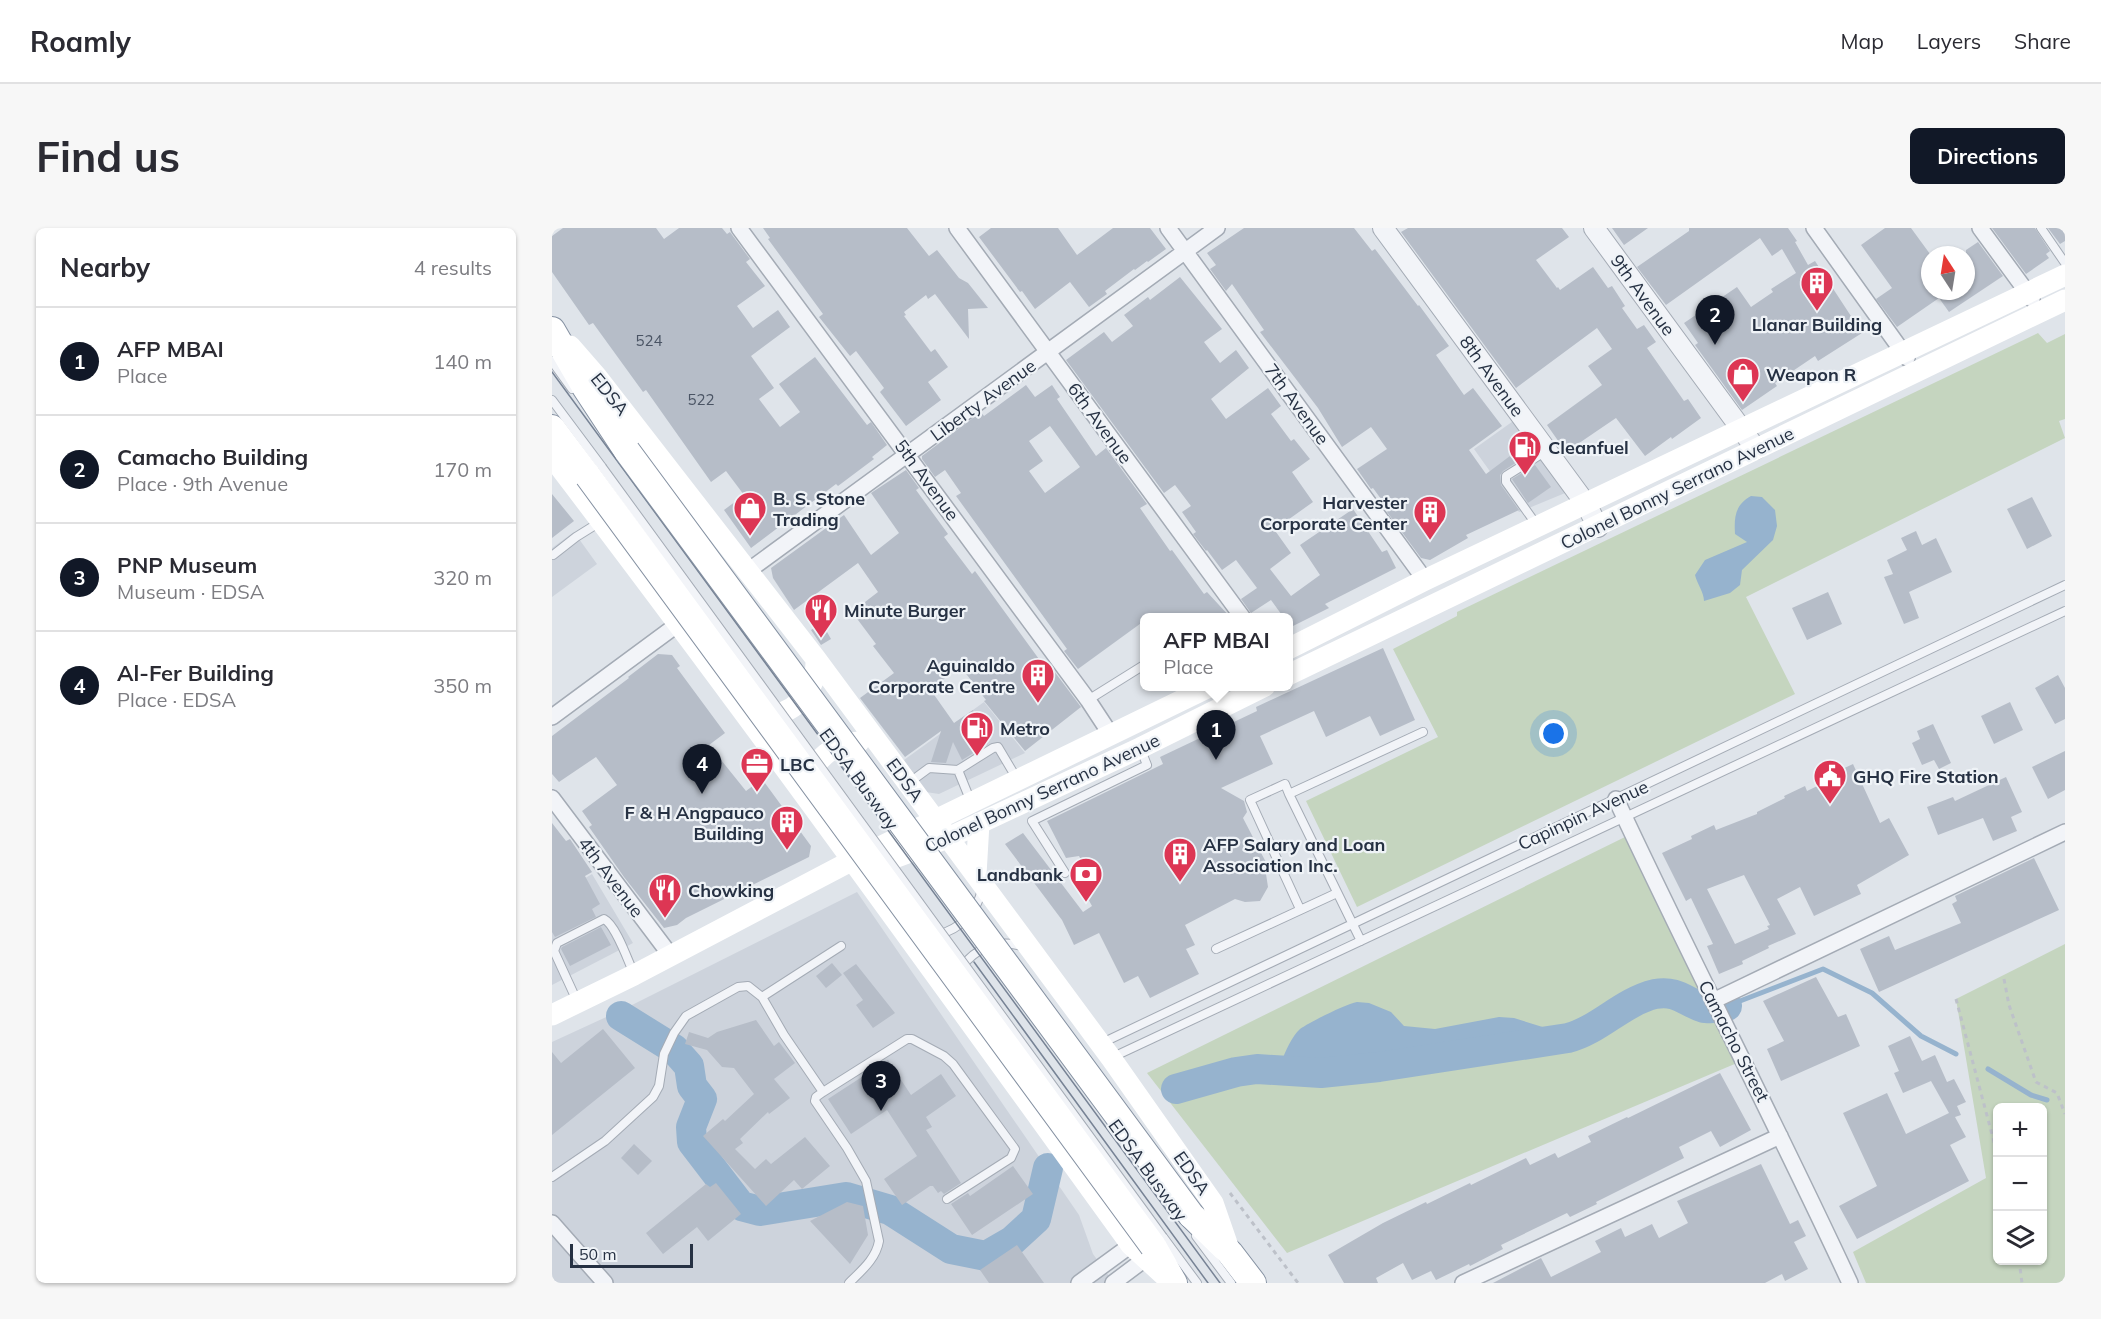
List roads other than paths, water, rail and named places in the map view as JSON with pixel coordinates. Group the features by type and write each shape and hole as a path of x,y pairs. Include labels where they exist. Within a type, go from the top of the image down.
{"highway":[{"name":"EDSA","path":"552,328 618,448 1188,1217 1230,1253 1253,1283"},
{"path":"552,428 595,472 1173,1283"}],"main road":[{"name":"Colonel Bonny Serrano Avenue","path":"1293,646 1425,580 2065,275"},
{"name":"Colonel Bonny Serrano Avenue","path":"1293,673 2065,300"},
{"name":"EDSA","path":"552,328 597,376 816,659 979,879 1213,1203 1230,1253"},
{"path":"552,457 678,624 956,1004 1148,1247"},
{"path":"740,708 753,714 768,716 796,705 810,688 815,674 816,659"},
{"name":"Colonel Bonny Serrano Avenue","path":"855,866 935,820 1017,780 1106,727 1200,691"},
{"name":"Colonel Bonny Serrano Avenue","path":"552,1015 812,882 855,866 948,838 1257,691"},
{"path":"809,803 808,788 811,773 825,754 838,746 853,742 868,743 882,749"},
{"path":"979,823 979,879"}],"street":[{"name":"5th Avenue","path":"739,228 908,454 1106,727"},
{"name":"6th Avenue","path":"957,228 1239,613"},
{"name":"7th Avenue","path":"1168,228 1425,580"},
{"name":"Liberty Avenue","path":"748,571 1217,228"},
{"name":"8th Avenue","path":"1383,228 1586,504 1598,526"},
{"name":"9th Avenue","path":"1594,228 1756,449"},
{"path":"1814,228 1915,371"},
{"path":"1980,228 2040,312"},
{"path":"552,717 678,624"},
{"name":"4th Avenue","path":"552,798 671,956"},
{"name":"Camacho Street","path":"1616,800 1780,1136 1846,1282"},
{"path":"1716,1006 2065,832"},
{"path":"1463,1283 1780,1136"},
{"path":"552,1223 605,1283"},
{"path":"1078,1282 1148,1247"},
{"path":"1113,1283 1148,1247"}],"lane":[{"path":"2041,228 2065,263"},
{"path":"552,361 580,399"},
{"path":"552,400 595,472"},
{"path":"1538,526 1506,482 1506,476 1547,450"},
{"path":"553,555 601,521"},
{"name":"Capinpin Avenue","path":"1105,1051 1352,924 2065,585"},
{"name":"Capinpin Avenue","path":"1105,1051 1361,941 2065,611"},
{"path":"1088,700 1140,668"},
{"path":"1289,794 1423,732"},
{"path":"907,784 930,768 958,770 998,747 1017,780"},
{"path":"1065,873 1032,821 1147,765 1140,748"},
{"path":"958,770 971,802"},
{"path":"1300,909 1250,800 1284,784 1361,941"},
{"path":"906,933 929,936 946,933 957,927 973,911 979,901 979,879"},
{"path":"1216,949 1337,893"},
{"path":"578,1003 554,951 557,943 604,920 609,922 634,975"},
{"path":"956,1004 957,978 972,955 983,948 1002,944 1014,944 1031,950"},
{"path":"762,997 841,946"},
{"path":"552,1177 605,1141 653,1097 659,1086 664,1054 674,1032 686,1016 738,987 748,986 762,997 784,1035 823,1092"},
{"path":"849,1283 868,1265 877,1251 879,1242 866,1180 847,1148 816,1105 816,1097 907,1039 920,1043 954,1064 1015,1149 1011,1158 947,1199"},
{"name":"EDSA Busway","path":"1188,1217 1231,1283"},
{"name":"EDSA Busway","path":"1148,1247 1197,1283"}],"water":[{"path":"1751,496 1762,497 1775,510 1777,526 1773,540 1742,570 1740,585 1730,593 1704,601 1695,575 1705,560 1747,542 1735,534 1735,522 1739,507"},
{"path":"1357,1002 1369,1003 1391,1012 1404,1026 1435,1029 1499,1017 1514,1018 1561,1035 1374,1064 1314,1069 1288,1068 1281,1063 1300,1029"}],"waterway":[{"path":"1727,1006 1823,969 1872,993 1921,1036 1956,1054"},
{"path":"1176,1089 1236,1072 1257,1069 1321,1073 1379,1067 1568,1038 1590,1029 1632,1003 1655,994 1676,995 1704,1008 1727,1006"},
{"path":"621,1016 674,1049 689,1066 692,1086 702,1099 691,1127 692,1142 741,1206 760,1211 846,1197 890,1210 951,1249 986,1256 1012,1241 1036,1219 1048,1168"},
{"path":"1988,1069 2031,1095 2047,1100"}],"tram line":[{"path":"552,372 1220,1283"},
{"path":"974,962 1208,1283"}],"place":[{"name":"Llanar Building","path":"1817,312"},
{"name":"Camacho Building","path":"1715,345"},
{"name":"Weapon R","path":"1743,403"},
{"name":"Cleanfuel","path":"1525,476"},
{"name":"B. S. Stone Trading","path":"750,537"},
{"name":"Harvester Corporate Center","path":"1430,541"},
{"name":"Minute Burger","path":"821,639"},
{"name":"Aguinaldo Corporate Centre","path":"1038,704"},
{"name":"Metro","path":"977,757"},
{"name":"AFP MBAI","path":"1216,760"},
{"name":"LBC","path":"757,793"},
{"name":"Al-Fer Building","path":"702,794"},
{"name":"GHQ Fire Station","path":"1830,805"},
{"name":"F & H Angpauco Building","path":"787,851"},
{"name":"AFP Salary and Loan Association Inc.","path":"1180,883"},
{"name":"Landbank","path":"1086,903"},
{"name":"Chowking","path":"665,919"},
{"name":"PNP Museum","path":"881,1111"}]}
